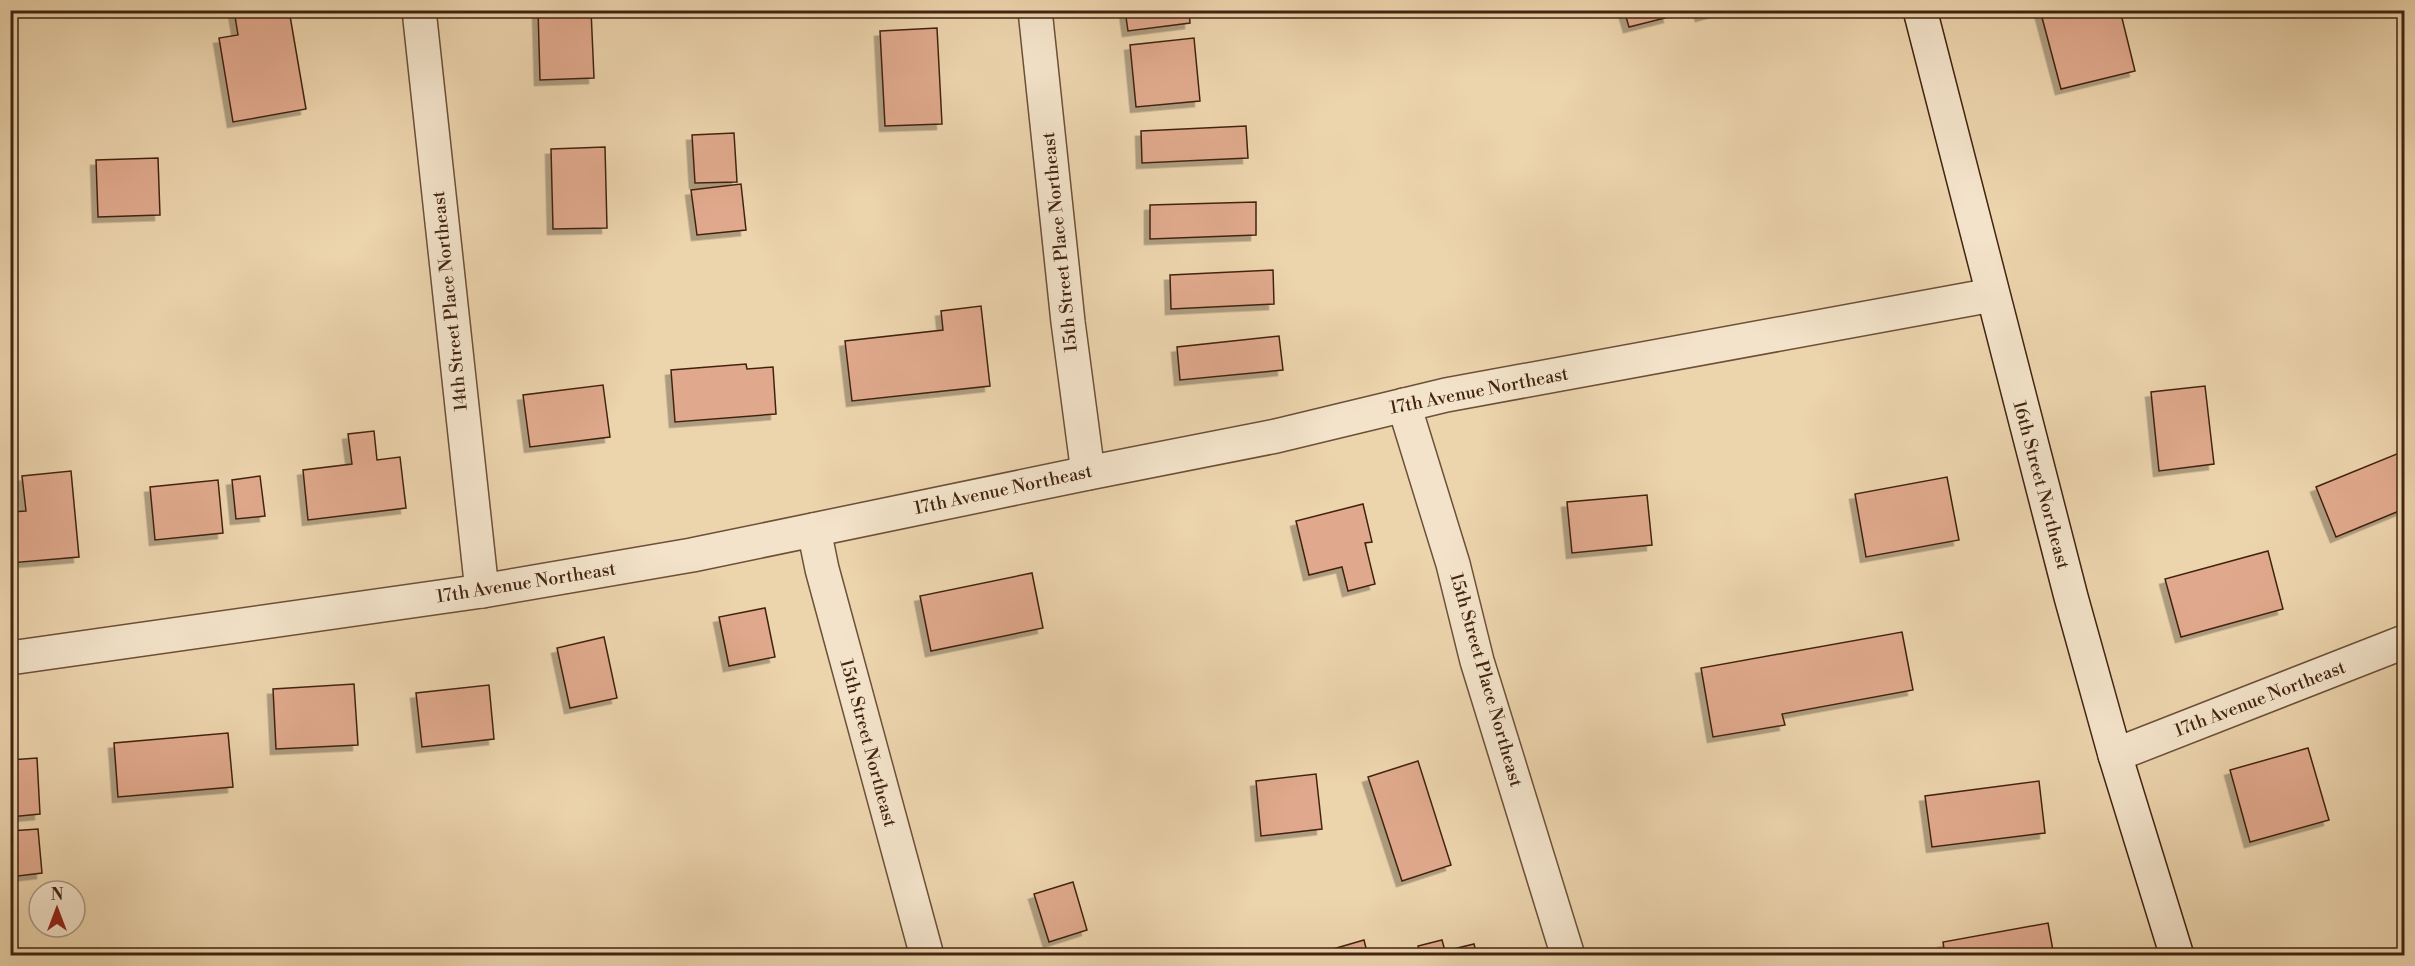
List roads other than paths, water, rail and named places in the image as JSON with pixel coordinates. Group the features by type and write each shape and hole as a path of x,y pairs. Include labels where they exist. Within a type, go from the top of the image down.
{"street":[{"name":"14th Street Place Northeast","path":"419,10 482,591"},
{"name":"15th Street Place Northeast","path":"1035,10 1068,322 1088,472"},
{"name":"16th Street Northeast","path":"1920,10 1992,296 2115,755 2178,956"},
{"name":"17th Avenue Northeast","path":"10,658 482,591 693,555 1088,472 1276,436 1446,395 1992,296"},
{"name":"15th Street Place Northeast","path":"1404,405 1453,564 1478,661 1568,956"},
{"name":"15th Street Northeast","path":"814,530 837,626 927,956"},
{"name":"17th Avenue Northeast","path":"2115,755 2404,642"}]}
